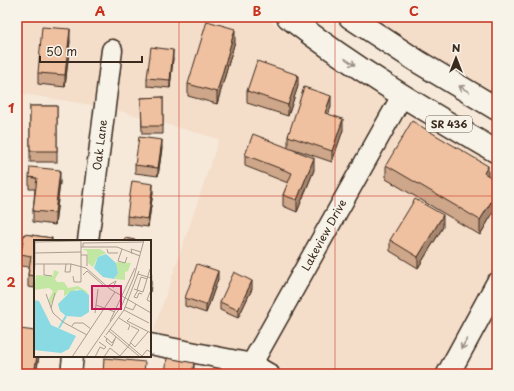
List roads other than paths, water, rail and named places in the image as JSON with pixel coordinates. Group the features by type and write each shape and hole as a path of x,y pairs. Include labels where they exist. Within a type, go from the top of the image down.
{"main road":[{"name":"SR 436","path":"288,17 318,40 402,96 497,152"},
{"path":"350,17 417,61 497,109"},
{"path":"448,374 489,308 497,284"}],"street":[{"name":"Oak Lane","path":"88,240 112,50"},
{"name":"Lakeview Drive","path":"249,369 402,96"},
{"path":"151,344 269,374"},
{"path":"71,374 73,357"}]}
